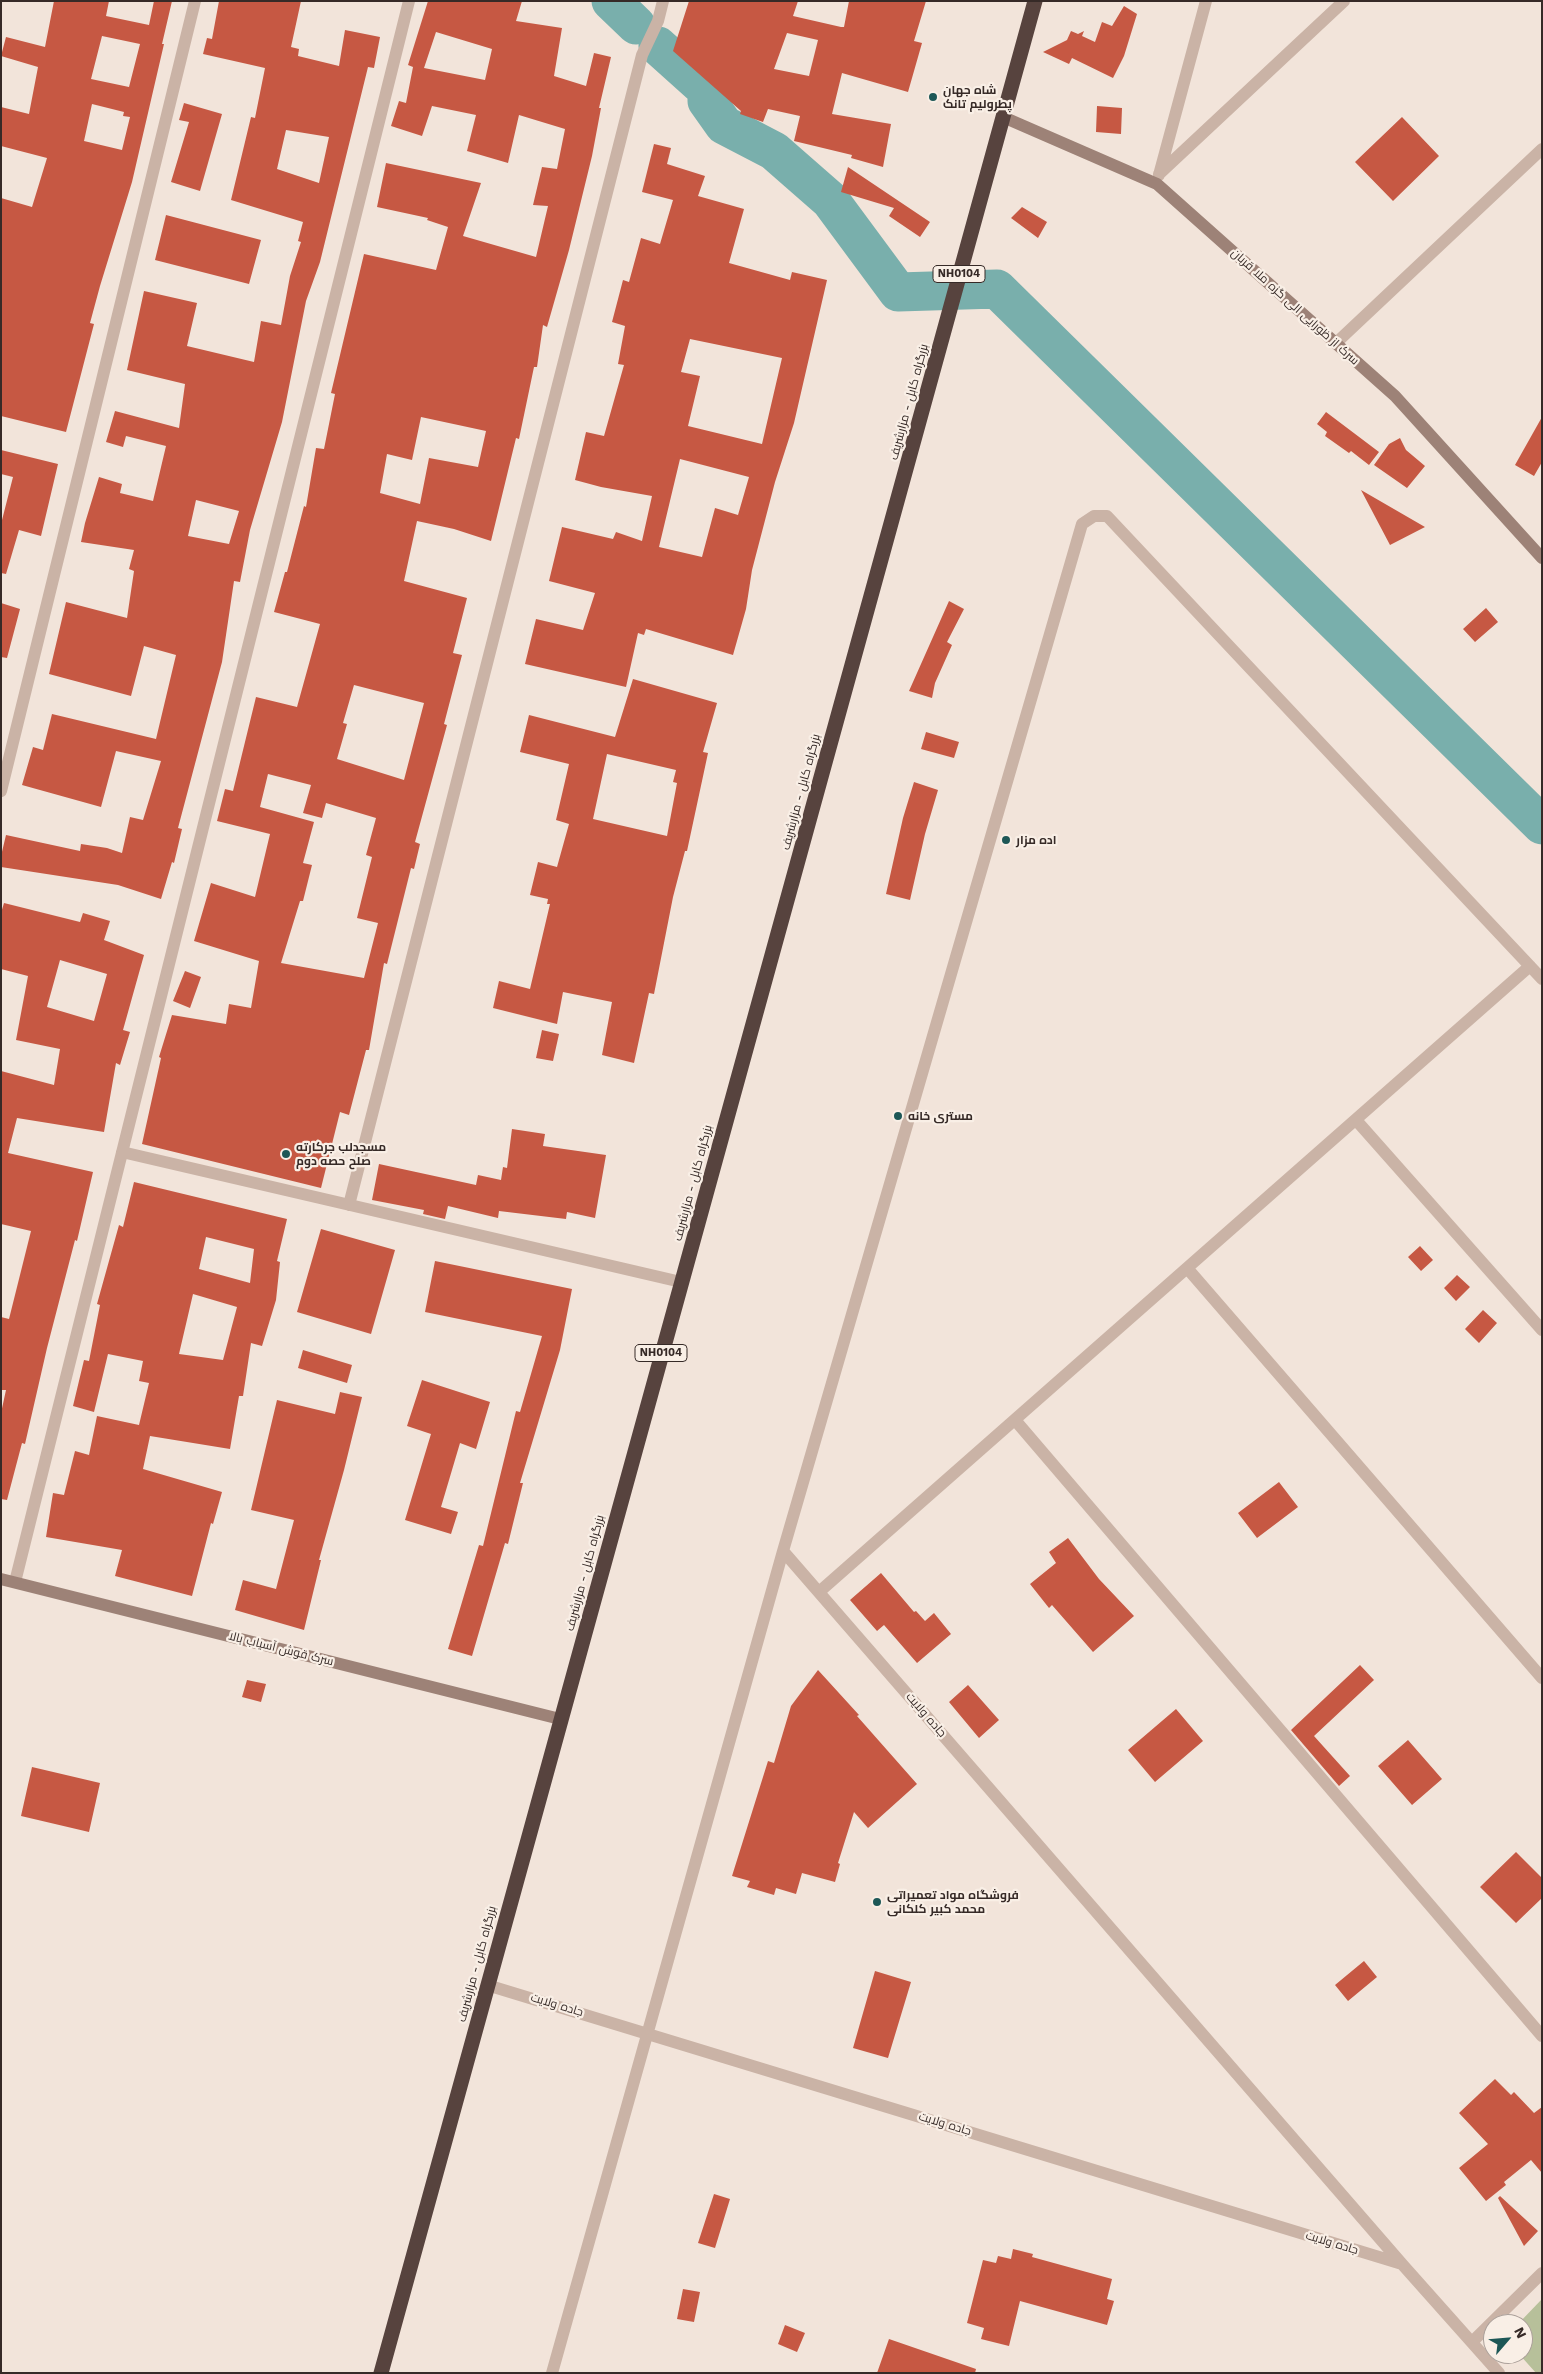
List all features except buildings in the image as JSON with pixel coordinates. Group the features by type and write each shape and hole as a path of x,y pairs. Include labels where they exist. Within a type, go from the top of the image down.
{"highway":[{"name":"بزرگراه کابل - مزارشریف","path":"381,2373 486,1985 1035,1"}],"street":[{"path":"1,791 195,1"},
{"path":"14,1582 409,1"},
{"path":"349,1205 642,55 658,21 663,1"},
{"path":"1158,179 1206,1"},
{"path":"1158,179 1344,1"},
{"name":"سرک از ظورایی الی گزه ملا قربان","path":"1003,117 1158,179 1395,396 1542,558"},
{"path":"1336,343 1542,149"},
{"path":"552,2373 783,1551 1082,524 1094,516 1107,516 1542,979"},
{"path":"819,1592 1530,966"},
{"path":"1356,1120 1542,1330"},
{"path":"122,1152 681,1282"},
{"path":"1187,1268 1542,1678"},
{"path":"1015,1420 1542,2036"},
{"name":"جاده ولایت","path":"783,1551 1402,2264 1472,2342 1488,2368 1499,2373"},
{"name":"سرک قوش آسیاب بالا","path":"1,1579 560,1719"},
{"name":"جاده ولایت","path":"486,1985 1402,2264"},
{"path":"1472,2342 1542,2272"}],"green space":[{"path":"1542,2299 1542,2373 1536,2373 1528,2364 1533,2364 1533,2314 1528,2314"}],"waterway":[{"path":"611,1 636,25"},
{"path":"658,46 707,90 707,101 724,125 774,151 830,200 898,292 997,289 1542,825"}],"place":[{"name":"شاه جهان پطرولیم تانک","path":"933,97"},
{"name":"اده مزار","path":"1006,840"},
{"name":"مستری خانه","path":"898,1116"},
{"name":"مسجدلب جرکارته صلح حصه دوم","path":"286,1154"},
{"name":"فروشگاه مواد تعمیراتی محمد کبیر کلکانی","path":"877,1902"}]}
